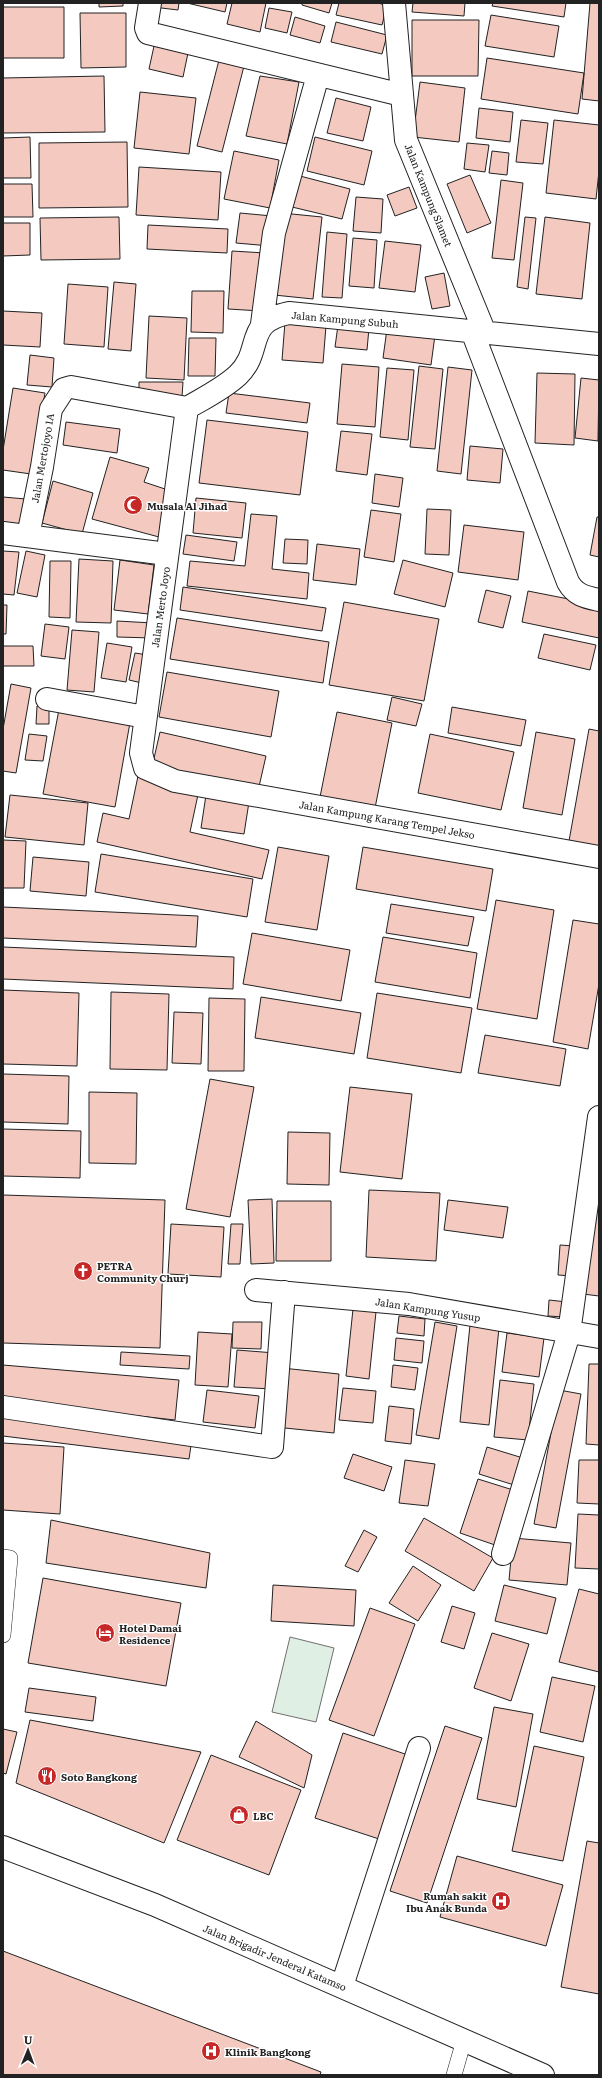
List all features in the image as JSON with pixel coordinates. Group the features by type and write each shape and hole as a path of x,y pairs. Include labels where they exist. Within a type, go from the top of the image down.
{"street":[{"path":"150,3 146,28 148,33 402,95"},
{"name":"Jalan Kampung Slamet","path":"394,3 406,140 479,332 568,582 573,590 579,594 599,600"},
{"path":"167,554 187,408 215,392 238,374 251,356 255,339 262,324 274,233 318,75"},
{"name":"Jalan Kampung Subuh","path":"262,324 274,316 289,313 599,344"},
{"name":"Jalan Mertojoyo 1A","path":"28,536 42,467 51,409 64,389 71,387 187,408"},
{"name":"Jalan Merto Joyo","path":"3,533 167,554 141,753 145,768 175,781"},
{"path":"47,699 145,717"},
{"name":"Jalan Kampung Karang Tempel Jekso","path":"175,781 599,857"},
{"path":"503,1554 569,1333 599,1117"},
{"name":"Jalan Kampung Yusup","path":"256,1290 410,1304 569,1333 599,1337"},
{"path":"3,1407 272,1447 284,1292"},
{"path":"342,1986 419,1748"},
{"name":"Jalan Brigadir Jenderal Katamso","path":"3,1847 155,1905 540,2074"}],"lane":[{"path":"3,1557 10,1558 3,1635"},
{"path":"454,2075 464,2040"}],"green space":[{"path":"290,1637 334,1648 316,1722 272,1712"}],"building":[{"path":"99,3 123,3 123,6 99,7"},
{"path":"153,3 179,3 178,10 153,7"},
{"path":"187,3 227,3 225,12"},
{"path":"232,3 266,3 260,32 227,24"},
{"path":"302,3 332,3 329,13 302,5"},
{"path":"339,3 377,3 387,5 382,25 336,15"},
{"path":"413,3 465,3 464,16 412,12"},
{"path":"493,3 566,3 564,17 492,6"},
{"path":"590,3 599,3 599,101 582,99"},
{"path":"3,7 64,7 64,58 3,58"},
{"path":"269,8 292,12 287,33 265,28"},
{"path":"80,13 126,13 126,67 81,68"},
{"path":"491,15 559,26 554,57 485,46"},
{"path":"295,17 325,26 320,43 290,35"},
{"path":"412,20 479,20 478,76 412,76"},
{"path":"336,22 387,35 382,54 331,42"},
{"path":"154,46 188,53 183,77 149,69"},
{"path":"487,58 584,73 578,114 481,99"},
{"path":"219,60 244,66 222,152 197,146"},
{"path":"104,76 105,132 3,133 3,78"},
{"path":"260,76 299,82 287,144 246,136"},
{"path":"420,82 465,88 459,142 413,137"},
{"path":"140,92 196,98 189,154 134,148"},
{"path":"336,98 371,107 363,141 327,133"},
{"path":"479,108 513,112 510,142 476,138"},
{"path":"521,120 548,123 543,164 516,162"},
{"path":"554,120 599,125 599,171 596,199 546,193"},
{"path":"30,137 31,178 3,178 3,138"},
{"path":"315,137 372,151 364,185 307,171"},
{"path":"127,142 128,207 39,208 39,143"},
{"path":"467,143 489,145 485,172 464,169"},
{"path":"234,151 279,160 270,208 224,199"},
{"path":"492,151 509,153 507,175 489,173"},
{"path":"139,167 221,172 218,220 136,215"},
{"path":"470,175 491,223 467,233 447,184"},
{"path":"300,176 350,189 342,219 292,207"},
{"path":"501,180 523,183 514,260 492,258"},
{"path":"3,184 32,184 33,217 3,217"},
{"path":"409,187 417,208 395,216 387,195"},
{"path":"356,197 383,199 381,233 353,231"},
{"path":"240,213 272,216 270,246 236,243"},
{"path":"282,213 322,217 313,299 274,295"},
{"path":"119,217 120,259 41,260 40,218"},
{"path":"525,217 536,218 528,289 517,287"},
{"path":"545,217 590,223 582,299 536,294"},
{"path":"3,223 30,223 30,255 3,256"},
{"path":"148,225 228,229 227,253 147,249"},
{"path":"327,232 347,234 342,298 322,297"},
{"path":"353,238 377,240 374,288 349,286"},
{"path":"385,241 421,245 415,292 379,288"},
{"path":"232,251 265,253 261,311 228,309"},
{"path":"444,273 450,306 432,309 425,277"},
{"path":"114,282 136,284 131,351 108,349"},
{"path":"68,284 108,287 104,347 64,344"},
{"path":"192,291 224,291 223,333 191,332"},
{"path":"3,311 42,313 40,347 3,345"},
{"path":"149,316 187,318 184,380 146,378"},
{"path":"285,322 326,326 323,363 282,360"},
{"path":"338,325 369,328 367,350 335,347"},
{"path":"387,329 435,335 431,365 383,358"},
{"path":"189,338 216,338 215,376 188,376"},
{"path":"30,355 54,358 52,387 27,385"},
{"path":"342,364 379,367 375,427 337,424"},
{"path":"419,366 443,369 435,449 410,447"},
{"path":"448,367 472,370 461,474 437,471"},
{"path":"387,368 414,370 408,440 380,437"},
{"path":"537,373 575,374 574,445 535,443"},
{"path":"581,378 599,380 598,441 575,438"},
{"path":"139,382 183,382 182,397 139,397"},
{"path":"13,388 45,393 31,474 3,470 3,450"},
{"path":"229,393 310,403 307,423 226,413"},
{"path":"207,420 308,432 300,495 199,483"},
{"path":"66,422 120,429 117,453 63,445"},
{"path":"341,431 372,434 367,475 336,471"},
{"path":"470,446 503,449 500,483 467,480"},
{"name":"Musala Al Jihad","path":"110,457 149,468 144,482 174,492 159,537 92,519"},
{"path":"375,474 403,478 399,507 372,503"},
{"path":"53,481 93,493 82,534 42,523"},
{"path":"3,497 26,499 23,525 3,523"},
{"path":"196,498 246,503 242,538 193,533"},
{"path":"427,509 451,510 449,555 425,554"},
{"path":"371,510 401,514 394,562 364,557"},
{"path":"251,514 277,516 272,569 309,573 307,599 187,586 190,561 245,566"},
{"path":"597,517 599,517 599,557 590,555"},
{"path":"464,525 524,532 518,580 458,572"},
{"path":"186,535 237,542 234,561 183,554"},
{"path":"285,539 308,540 307,564 283,563"},
{"path":"317,544 360,549 356,585 313,580"},
{"path":"3,551 19,552 14,595 3,594"},
{"path":"26,551 45,555 37,597 17,593"},
{"path":"79,559 113,561 111,623 76,622"},
{"path":"120,560 154,565 148,614 114,610"},
{"path":"403,560 453,573 445,607 394,594"},
{"path":"50,561 71,561 70,618 49,617"},
{"path":"183,587 326,608 322,631 180,610"},
{"path":"486,590 511,596 503,628 478,622"},
{"path":"528,591 599,605 599,638 522,622"},
{"path":"344,602 439,619 424,701 329,685"},
{"path":"3,605 7,605 6,634 3,634"},
{"path":"177,618 329,642 323,683 170,659"},
{"path":"117,621 153,623 152,638 117,637"},
{"path":"45,624 69,627 65,659 41,656"},
{"path":"72,630 99,632 94,692 67,690"},
{"path":"544,634 596,645 590,670 538,658"},
{"path":"107,643 132,647 126,682 101,678"},
{"path":"3,646 33,646 34,666 3,666"},
{"path":"135,653 148,655 142,683 129,680"},
{"path":"167,672 279,691 271,737 159,717"},
{"path":"11,684 31,688 16,773 3,771 3,729"},
{"path":"392,697 422,704 416,726 387,720"},
{"path":"60,704 131,717 115,807 43,794"},
{"path":"37,706 49,706 49,724 36,724"},
{"path":"452,707 526,720 521,746 448,733"},
{"path":"337,712 392,723 375,808 320,797"},
{"path":"589,729 599,731 599,847 569,841"},
{"path":"160,732 266,756 258,791 152,767"},
{"path":"536,732 575,739 562,815 523,808"},
{"path":"29,734 47,736 43,761 25,760"},
{"path":"430,734 514,752 501,810 418,793"},
{"path":"138,776 199,790 190,832 269,850 262,879 97,842 103,813 129,819"},
{"path":"10,795 88,803 84,845 5,837"},
{"path":"206,795 249,802 244,834 201,828"},
{"path":"3,840 26,841 24,888 3,888"},
{"path":"278,847 329,856 317,930 265,922"},
{"path":"363,847 493,869 486,911 356,889"},
{"path":"101,854 253,879 247,917 95,892"},
{"path":"33,857 89,862 86,896 30,891"},
{"path":"496,900 554,910 537,1019 477,1009"},
{"path":"391,904 474,917 468,946 386,933"},
{"path":"3,907 198,916 196,947 3,938"},
{"path":"573,920 599,924 599,984 588,1049 553,1042"},
{"path":"252,933 350,950 341,1001 243,984"},
{"path":"383,937 477,953 470,998 375,982"},
{"path":"3,947 234,957 233,989 3,979"},
{"path":"3,990 79,993 77,1066 3,1064"},
{"path":"111,992 169,994 167,1070 110,1069"},
{"path":"377,993 472,1008 461,1073 367,1058"},
{"path":"261,997 361,1013 354,1054 255,1038"},
{"path":"209,998 245,999 244,1071 208,1071"},
{"path":"174,1012 203,1013 201,1064 172,1063"},
{"path":"485,1035 566,1049 560,1086 478,1073"},
{"path":"3,1074 69,1076 68,1124 3,1122"},
{"path":"210,1079 254,1087 230,1217 186,1209"},
{"path":"350,1087 412,1094 402,1179 340,1172"},
{"path":"89,1092 137,1093 136,1164 89,1163"},
{"path":"3,1129 81,1131 80,1178 3,1176"},
{"path":"288,1132 330,1133 329,1185 287,1184"},
{"path":"369,1190 440,1193 436,1261 366,1257"},
{"name":"PETRA Community Churj","path":"3,1195 165,1200 160,1348 3,1343"},
{"path":"272,1199 274,1263 251,1264 248,1200"},
{"path":"599,1199 599,1296 583,1294"},
{"path":"448,1200 508,1207 503,1238 444,1230"},
{"path":"277,1201 331,1201 331,1261 276,1261"},
{"path":"171,1224 224,1227 221,1277 168,1274"},
{"path":"231,1224 243,1224 240,1264 228,1264"},
{"path":"560,1245 574,1246 573,1276 558,1275"},
{"path":"549,1300 567,1302 565,1317 548,1316"},
{"path":"353,1309 376,1312 369,1379 346,1376"},
{"path":"399,1316 425,1319 424,1336 397,1333"},
{"path":"233,1322 262,1322 261,1349 232,1348"},
{"path":"435,1322 457,1326 439,1439 416,1435"},
{"path":"470,1325 499,1328 489,1425 460,1422"},
{"path":"198,1332 232,1334 228,1387 195,1385"},
{"path":"507,1333 544,1338 539,1377 502,1372"},
{"path":"396,1338 424,1341 422,1363 394,1360"},
{"path":"237,1350 275,1353 272,1389 234,1387"},
{"path":"121,1352 190,1356 189,1369 120,1365"},
{"path":"589,1364 599,1364 599,1445 586,1444"},
{"path":"3,1365 179,1380 175,1420 3,1401"},
{"path":"393,1365 418,1368 415,1390 391,1387"},
{"path":"282,1368 339,1374 334,1433 275,1427"},
{"path":"500,1380 534,1384 528,1440 494,1437"},
{"path":"343,1388 376,1391 373,1423 339,1420"},
{"path":"207,1390 259,1396 255,1428 203,1422"},
{"path":"559,1390 581,1394 556,1528 534,1524"},
{"path":"389,1406 414,1409 411,1444 385,1441"},
{"path":"3,1414 192,1439 189,1459 3,1436"},
{"path":"3,1443 64,1447 60,1514 3,1510"},
{"path":"487,1447 523,1458 514,1485 479,1474"},
{"path":"353,1454 392,1467 384,1491 344,1478"},
{"path":"405,1460 435,1464 428,1506 399,1503"},
{"path":"579,1460 599,1460 599,1504 577,1503"},
{"path":"478,1479 513,1490 495,1545 460,1533"},
{"path":"578,1514 599,1515 599,1569 575,1568"},
{"path":"424,1518 493,1558 474,1591 405,1551"},
{"path":"51,1520 210,1553 206,1588 46,1563"},
{"path":"364,1530 377,1537 358,1572 345,1566"},
{"path":"513,1538 571,1543 567,1585 509,1580"},
{"path":"413,1566 441,1585 418,1621 389,1603"},
{"name":"Hotel Damai Residence","path":"43,1578 181,1603 166,1686 28,1663"},
{"path":"273,1585 356,1590 354,1626 271,1621"},
{"path":"504,1585 556,1598 547,1634 495,1621"},
{"path":"579,1589 599,1594 599,1672 559,1662"},
{"path":"452,1606 475,1613 464,1649 441,1642"},
{"path":"370,1608 415,1624 374,1736 329,1720"},
{"path":"492,1633 529,1644 511,1701 474,1688"},
{"path":"552,1677 595,1686 583,1742 540,1732"},
{"path":"29,1688 96,1697 93,1721 25,1712"},
{"path":"494,1707 533,1714 516,1807 477,1799"},
{"path":"30,1720 201,1752 164,1843 16,1783"},
{"path":"256,1721 312,1755 304,1788 239,1757"},
{"path":"445,1726 482,1738 427,1903 390,1891"},
{"path":"3,1729 17,1732 6,1774 3,1773"},
{"path":"343,1733 408,1755 379,1839 315,1818"},
{"path":"534,1746 584,1757 563,1861 512,1851"},
{"name":"LBC","path":"211,1755 301,1790 269,1875 177,1840"},
{"path":"587,1841 599,1843 599,1994 561,1987"},
{"name":"Rumah sakit Ibu Anak Bunda","path":"457,1856 563,1885 546,1946 440,1917"},
{"path":"3,1951 321,2072 320,2075 3,2075"}],"place":[{"name":"Musala Al Jihad","path":"133,505"},
{"name":"PETRA Community Churj","path":"83,1271"},
{"name":"Hotel Damai Residence","path":"105,1633"},
{"name":"Soto Bangkong","path":"47,1776"},
{"name":"LBC","path":"239,1815"},
{"name":"Rumah sakit Ibu Anak Bunda","path":"501,1901"},
{"name":"Klinik Bangkong","path":"211,2051"}]}
